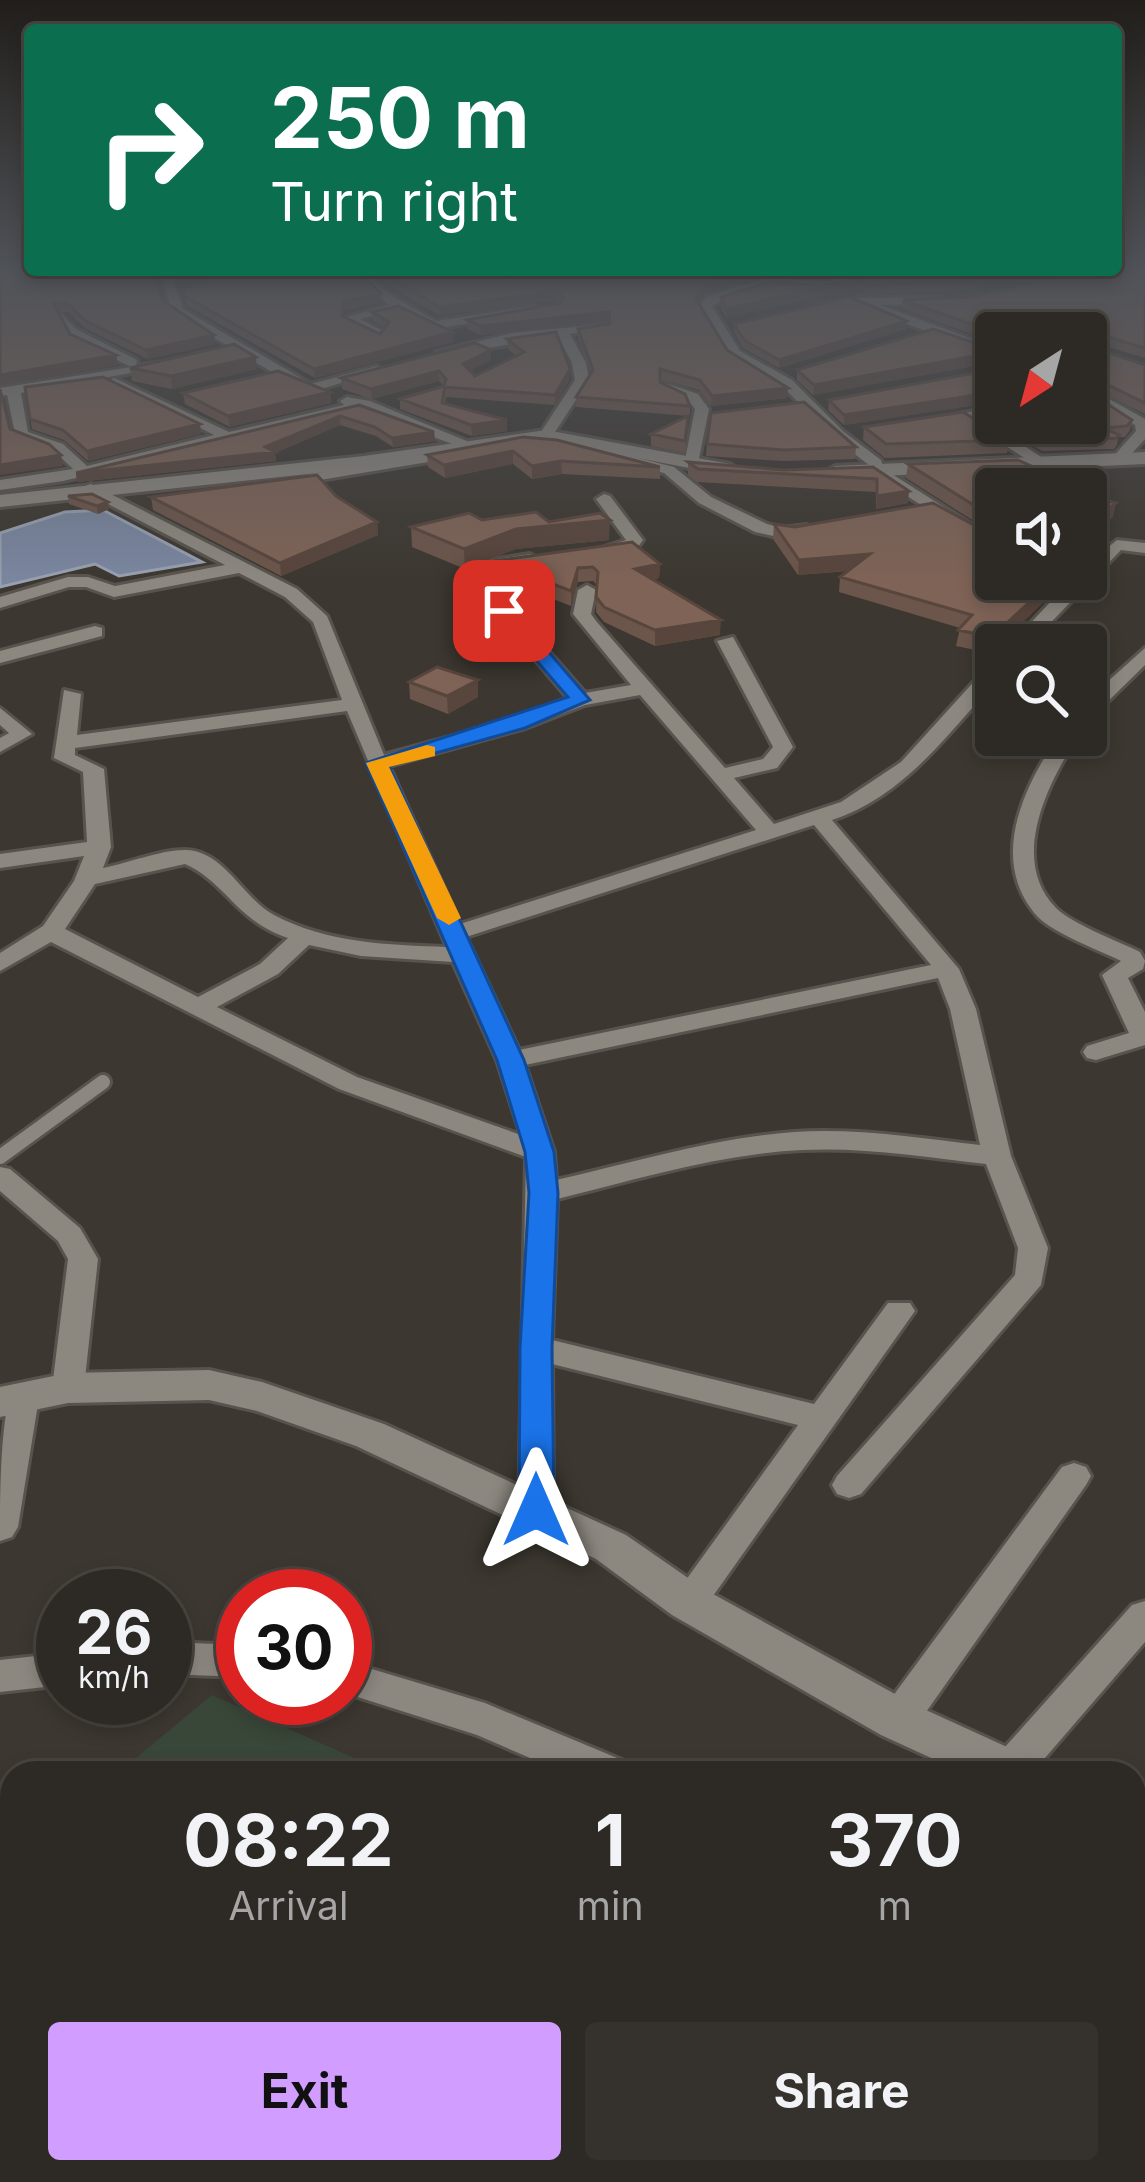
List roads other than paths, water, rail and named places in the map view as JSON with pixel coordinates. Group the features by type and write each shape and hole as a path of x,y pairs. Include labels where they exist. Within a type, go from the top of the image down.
{"street":[{"path":"223,434 159,401 131,394 109,377 6,391 21,435 58,447 87,479 310,607 321,620 377,763 510,1060 540,1152 536,1510"},
{"path":"259,378 264,377"},
{"path":"288,377 467,444"},
{"path":"311,388 352,377"},
{"path":"546,435 581,377"},
{"path":"778,377 812,404 839,435 869,456 877,471 975,534"},
{"path":"667,385 693,397 703,416 692,465"},
{"path":"159,401 178,396"},
{"path":"790,406 832,400"},
{"path":"0,501 87,479 223,434 396,401"},
{"path":"1107,403 1142,423 1143,432 1118,460"},
{"path":"948,405 1044,464"},
{"path":"921,423 975,413"},
{"path":"703,416 725,414"},
{"path":"839,435 859,432"},
{"path":"0,485 321,467 546,435 692,465 748,471"},
{"path":"124,503 264,488 504,443 539,442 660,466 705,500 761,529 782,533 833,525"},
{"path":"807,472 1145,458"},
{"path":"568,555 629,547 634,540 604,499"},
{"path":"915,512 935,508"},
{"path":"1107,555 1117,545 1145,548"},
{"path":"547,558 484,566 476,579 580,700"},
{"path":"0,603 68,581 88,582 114,592 243,567"},
{"path":"587,590 582,614 772,835"},
{"path":"1038,624 1062,600"},
{"path":"0,657 95,632"},
{"path":"720,775 770,764 783,747 726,641"},
{"path":"1107,691 1145,654"},
{"path":"377,763 518,724 580,700 646,688"},
{"path":"87,879 186,857 200,859 243,906 305,936 378,952 460,944 849,807 892,781 975,692"},
{"path":"0,964 53,930 87,879 100,847 93,769 64,758 71,694"},
{"path":"65,743 354,704"},
{"path":"0,714 22,734 0,746"},
{"path":"1057,756 1028,805 1024,842 1030,874 1048,914 1100,938 1140,966"},
{"path":"820,818 947,969 963,1009 998,1156 1033,1248 1030,1278 848,1485"},
{"path":"0,861 100,847"},
{"path":"53,930 387,1100 540,1152"},
{"path":"198,1007 269,969 305,936"},
{"path":"1096,1052 1144,1036 1114,975 1140,966"},
{"path":"510,1060 947,969"},
{"path":"543,1193 737,1148 785,1143 832,1140 998,1156"},
{"path":"0,1176 70,1234 83,1259 68,1388"},
{"path":"688,1602 898,1311"},
{"path":"536,1348 820,1418"},
{"path":"0,1527 12,1400 68,1388 209,1384 262,1397 370,1435 536,1510 611,1547 688,1602 898,1720 988,1761"},
{"path":"898,1720 1074,1476"},
{"path":"1021,1761 1145,1616"},
{"path":"0,1676 36,1672"},
{"path":"372,1685 485,1720 580,1761"}],"lane":[{"path":"0,1157 103,1082"}],"water":[{"path":"103,510 202,562 119,576 95,564 0,587 0,533 65,512"}]}
